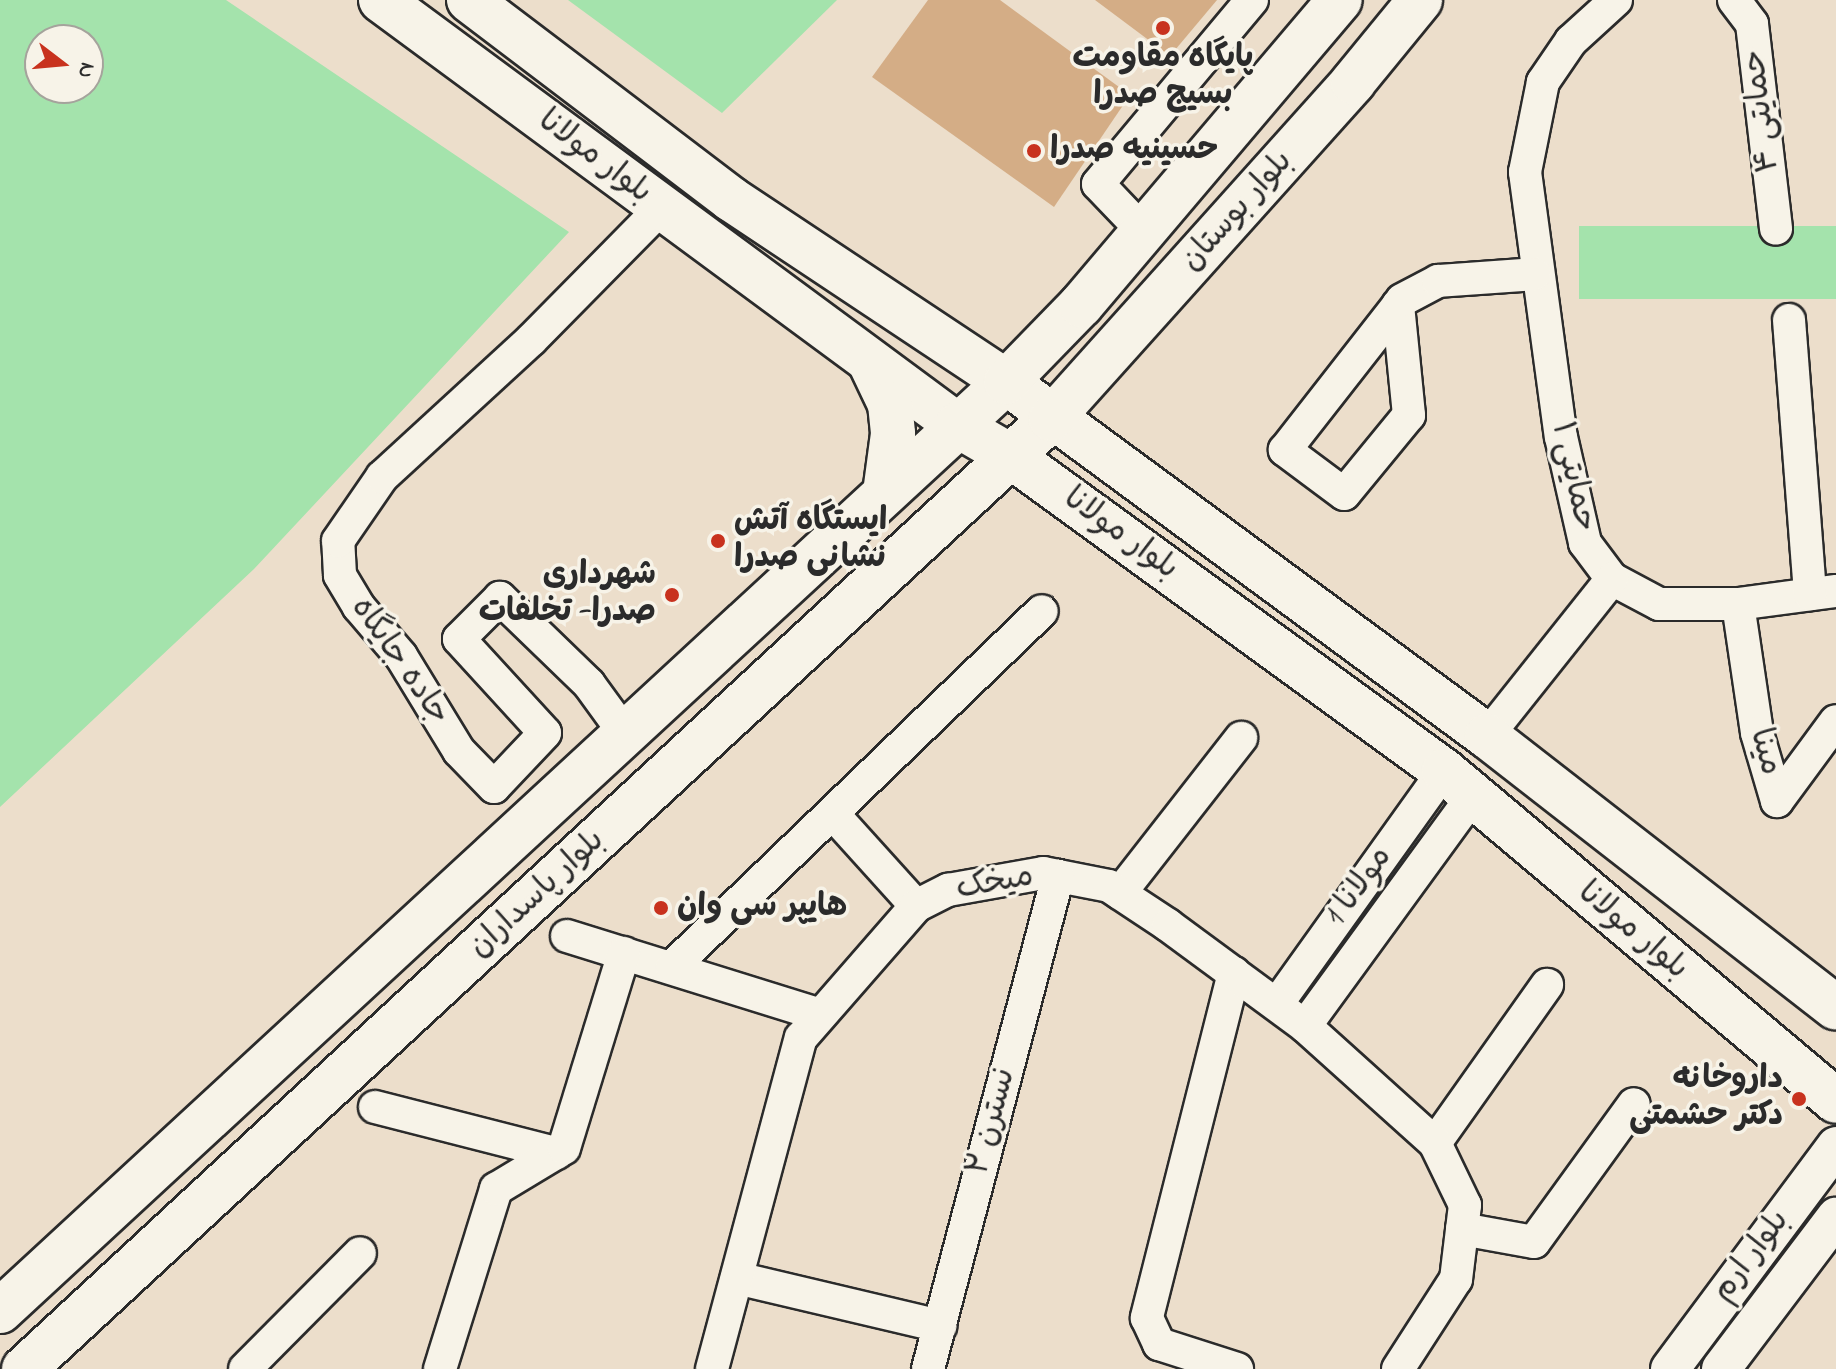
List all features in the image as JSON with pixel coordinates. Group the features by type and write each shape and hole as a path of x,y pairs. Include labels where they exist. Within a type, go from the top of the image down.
{"main road":[{"name":"بلوار مولانا","path":"381,0 870,362 957,425 1012,457 1458,784 1836,1101"},
{"name":"بلوار مولانا","path":"469,0 731,199 1006,382 1051,419 1487,736 1836,1008"},
{"name":"بلوار بوستان","path":"1006,382 1081,305 1141,229 1340,0"},
{"name":"بلوار بوستان","path":"1051,419 1420,0"},
{"path":"870,362 890,404 893,434 885,493"},
{"name":"بلوار پاسداران","path":"0,1311 1006,382"},
{"name":"بلوار پاسداران","path":"24,1369 1051,419"},
{"path":"95,1223 133,1268"}],"street":[{"path":"1141,229 1098,184 1252,0"},
{"name":"حمایتی ۱","path":"1616,0 1571,41 1543,82 1525,172 1536,278 1561,437 1585,543 1612,579 1659,604 1738,604 1823,592"},
{"name":"حمایتی ۴","path":"1734,0 1752,24 1776,229"},
{"name":"جاده جایگاه","path":"626,735 589,684 500,598 459,639 545,733 494,787 459,751 401,656 359,607 340,575 338,541 382,477 531,340 661,208"},
{"path":"1398,305 1409,415 1344,494 1285,450 1398,305 1438,281 1536,278"},
{"path":"1789,320 1823,592"},
{"path":"1487,736 1612,579"},
{"name":"مینا","path":"1738,604 1757,733 1777,801 1836,721"},
{"path":"672,967 1042,611"},
{"path":"1120,893 1241,738"},
{"name":"مولانا 1","path":"1277,1004 1458,784"},
{"name":"مولانا 1","path":"1305,1026 1458,784"},
{"path":"833,814 916,906"},
{"name":"میخک","path":"712,1369 801,1038 916,906 948,890 1043,873 1109,886 1305,1026 1435,1143 1463,1217"},
{"name":"نسترن ۲","path":"928,1369 1058,876"},
{"path":"567,936 820,1015"},
{"path":"440,1369 496,1189 564,1148 624,953"},
{"path":"1234,973 1147,1318 1159,1344 1237,1369"},
{"path":"1435,1143 1547,985"},
{"path":"1398,1369 1456,1279 1463,1217 1534,1242 1634,1104"},
{"path":"375,1107 556,1153"},
{"name":"بلوار ارم","path":"1670,1369 1836,1146"},
{"name":"بلوار ارم","path":"1721,1369 1836,1217"},
{"path":"245,1369 360,1253"},
{"path":"737,1278 940,1326"}],"green space":[{"path":"0,0 226,0 569,232 254,569 0,807"},
{"path":"568,0 837,0 722,113"},
{"path":"1579,226 1836,226 1836,299 1579,299"}],"building":[{"name":"حسینیه صدرا","path":"928,0 1000,0 1130,95 1054,207 872,77"},
{"name":"پایگاه مقاومت بسیج صدرا","path":"1095,0 1217,0 1170,56"}],"place":[{"name":"پایگاه مقاومت بسیج صدرا","path":"1163,28"},
{"name":"حسینیه صدرا","path":"1034,151"},
{"name":"ایستگاه آتش نشانی صدرا","path":"718,541"},
{"name":"شهرداری صدرا- تخلفات","path":"672,595"},
{"name":"هایپر سی وان","path":"661,908"},
{"name":"داروخانه دکتر حشمتی","path":"1799,1099"}]}
